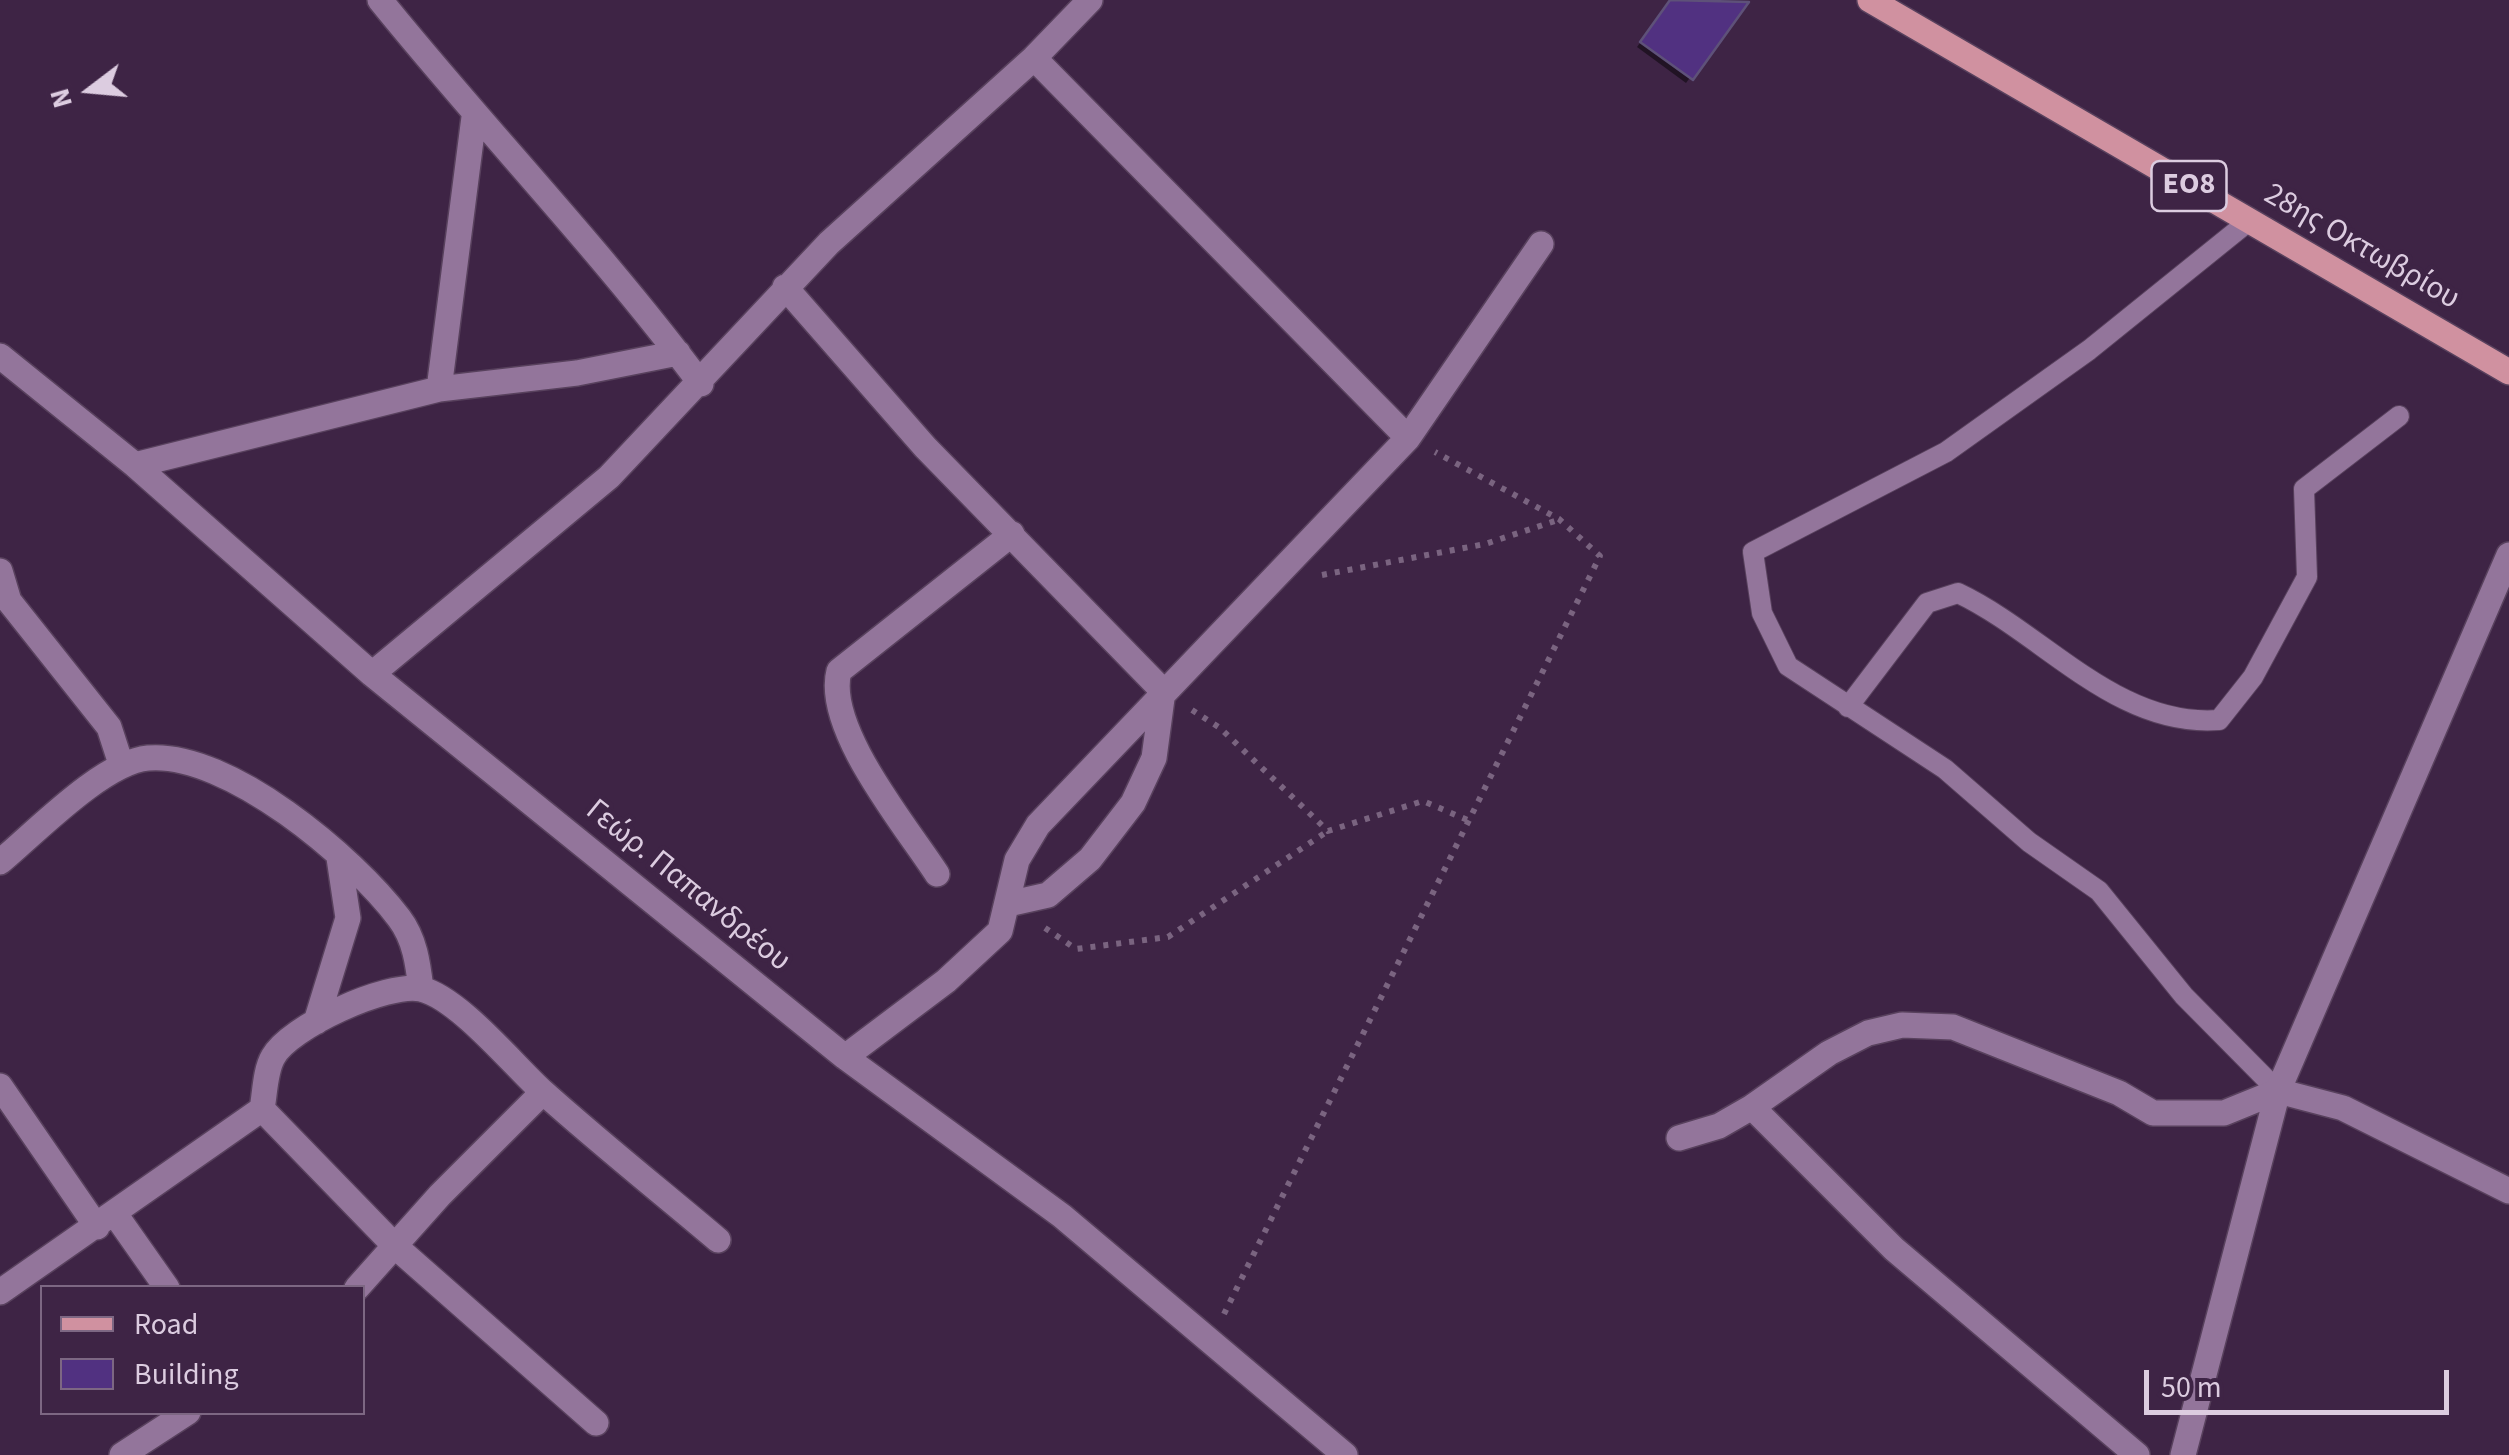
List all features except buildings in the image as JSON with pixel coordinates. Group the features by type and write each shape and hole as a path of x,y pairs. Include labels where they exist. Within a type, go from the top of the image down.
{"main road":[{"name":"28ης Οκτωβρίου","path":"1870,0 2509,372"}],"street":[{"path":"380,0 474,117 610,265 700,384"},
{"path":"372,674 609,477 700,384 785,287 965,115 1034,58 1090,0"},
{"path":"1034,58 1408,438"},
{"path":"439,389 474,117"},
{"path":"846,1057 1000,931 1017,860 1038,825 1408,438 1541,244"},
{"path":"785,287 925,447 1164,691"},
{"path":"135,465 439,389 577,373 678,353"},
{"name":"Γεώρ. Παπανδρέου","path":"0,356 135,465 372,674 846,1057 1062,1216 1345,1455"},
{"path":"937,874 856,747 837,706 835,687 839,671 1012,534"},
{"path":"2183,1455 2278,1090 2509,555"},
{"path":"0,571 9,601 109,727 120,764"},
{"path":"1008,904 1048,895 1090,859 1133,802 1154,758 1164,691"},
{"path":"0,862 120,764 150,758 193,764 257,793 338,854 400,919 417,953 421,989"},
{"path":"316,1022 348,918 347,885 338,854"},
{"path":"0,1292 262,1109 271,1060 285,1040 316,1022 382,995 421,989 467,1017 543,1092 718,1240"},
{"path":"1679,1138 1718,1126 1829,1053 1868,1034 1902,1024 1953,1027 2118,1093 2152,1113 2224,1113 2278,1090 2343,1108 2509,1191"},
{"path":"0,1086 106,1220 163,1285"},
{"path":"360,1285 440,1195 543,1092"},
{"path":"1752,1107 1894,1249 2136,1455"},
{"path":"262,1109 396,1248 596,1423"},
{"path":"126,1454 184,1415"}],"lane":[{"path":"2249,221 2088,350 1946,452 1753,552 1762,613 1788,666 1945,769 2029,842 2099,891 2184,996 2278,1090"},
{"path":"1848,706 1927,603 1958,593 1995,611 2043,651 2096,684 2184,723 2219,720 2253,677 2307,578 2304,488 2399,416"}],"path":[{"path":"1210,1342 1600,556 1560,519 1408,438"},
{"path":"1288,562 1303,578 1400,564 1485,544 1560,519"},
{"path":"1164,691 1220,728 1328,832"},
{"path":"1008,904 1076,949 1168,937 1328,832 1423,801 1470,821"}]}
